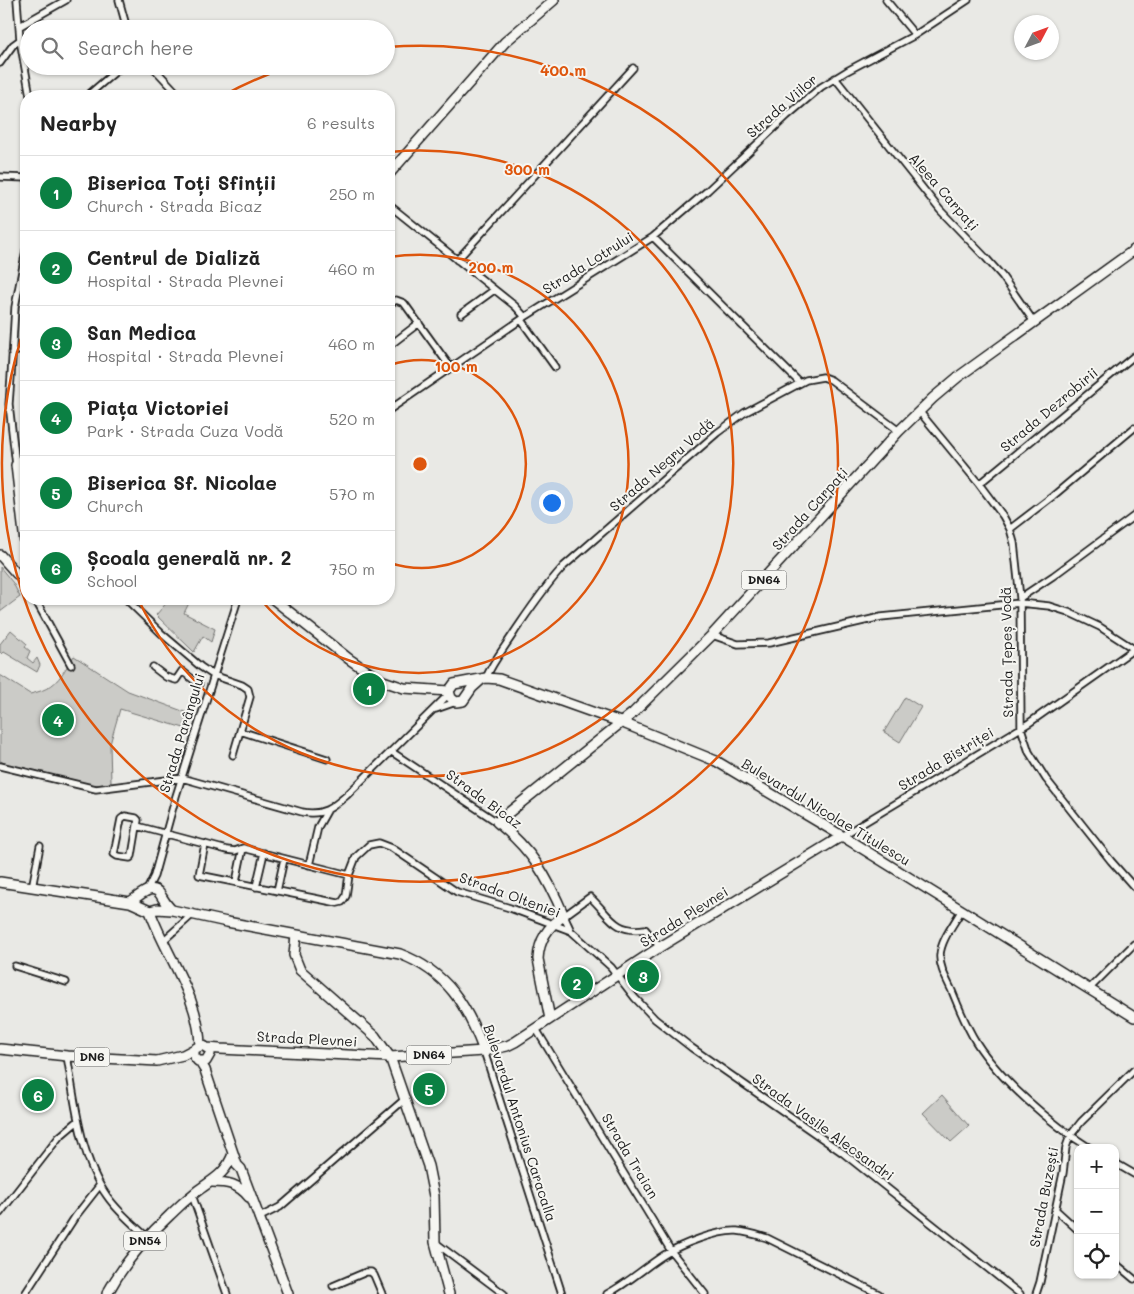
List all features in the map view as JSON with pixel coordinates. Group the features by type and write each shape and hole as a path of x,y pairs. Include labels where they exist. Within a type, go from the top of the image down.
{"main road":[{"path":"395,167 505,42 554,0"},
{"name":"Strada Carpați","path":"497,822 623,723 712,635 900,431 946,386 1134,250"},
{"path":"20,461 16,465 20,494"},
{"path":"0,555 13,571 20,574"},
{"path":"280,605 349,660 380,680 404,688 449,693"},
{"path":"468,693 466,687 461,683 452,686 449,693 456,702 466,699 468,693 484,678"},
{"name":"Bulevardul Nicolae Titulescu","path":"461,683 484,678 499,679 623,723 716,762 842,836 1134,1017"},
{"name":"Strada Bicaz","path":"497,822 511,833 537,863 547,878 564,916"},
{"name":"Strada Plevnei","path":"202,1056 220,1049 390,1057 484,1051 508,1046 660,947 842,836"},
{"name":"Bulevardul Antonius Caracalla","path":"0,882 130,902 150,909 172,910 296,935 386,950 412,959 425,966 446,983 461,1002 484,1051"},
{"path":"130,902 144,892 154,890 158,891 162,900 172,910"},
{"path":"144,892 140,901 150,909 196,1013 202,1056 233,1154 224,1178 242,1189 251,1199"},
{"path":"150,909 162,900"},
{"path":"550,1019 538,959 540,945 551,925 564,916"},
{"path":"296,935 294,955 300,970 379,1040 390,1057 428,1166 434,1196 435,1242 449,1294"},
{"name":"DN6","path":"0,1049 67,1056 157,1061 183,1055 202,1056"},
{"path":"229,1168 241,1169 288,1294"},
{"name":"DN54","path":"107,1294 147,1237 192,1195 229,1168"},
{"path":"212,1182 238,1181 242,1175"}],"street":[{"path":"0,63 13,45 20,40 17,0"},
{"path":"31,20 66,0"},
{"path":"119,0 125,20"},
{"path":"886,0 915,35"},
{"name":"Strada Viilor","path":"652,237 707,191 809,96 835,78 915,35 968,0"},
{"path":"457,260 633,68"},
{"path":"26,75 29,90"},
{"path":"94,90 112,75"},
{"path":"160,75 174,90"},
{"name":"Aleea Carpați","path":"835,78 940,210 1002,276 1034,322"},
{"path":"0,177 20,178"},
{"path":"395,211 515,306 555,366"},
{"name":"Strada Lotrului","path":"395,406 523,318 652,237 800,383"},
{"path":"16,465 10,404 15,307 20,281"},
{"path":"461,314 494,290"},
{"path":"395,301 400,301 419,323 451,368"},
{"path":"395,341 419,323"},
{"path":"12,353 20,350"},
{"name":"Strada Dezrobirii","path":"979,484 1134,356"},
{"name":"Strada Negru Vodă","path":"484,678 553,577 724,427 744,414 800,383 814,377 823,377 831,380 900,431"},
{"name":"Strada Țepeș Vodă","path":"919,411 979,484 1003,516 1010,529 1014,543 1020,600 1021,728 1029,752 1046,779 1134,887"},
{"path":"1010,529 1053,496 1134,428"},
{"path":"1020,600 1134,516"},
{"path":"712,635 738,644 769,643 881,617 1020,600 1068,612 1100,627 1134,649"},
{"path":"38,605 71,665"},
{"path":"132,605 168,639 213,675 248,689 250,697 233,755"},
{"name":"Strada Parângului","path":"144,892 154,876 164,834 236,605"},
{"name":"Strada Bistriței","path":"842,836 1021,728 1134,649"},
{"path":"153,667 166,677 176,680 182,671 199,684"},
{"path":"308,865 318,827 327,811 347,795 392,752 449,693"},
{"path":"431,713 444,705 456,702"},
{"path":"240,732 327,759"},
{"name":"Strada Bicaz","path":"392,752 497,822"},
{"path":"0,766 96,789 182,778 302,812 313,814 327,811"},
{"path":"122,817 138,819 137,826 131,857 115,855 122,817"},
{"path":"137,826 235,851 243,848 349,875"},
{"name":"Strada Olteniei","path":"276,891 338,903 344,900 349,875 356,858 362,850 379,842 392,848 457,892 510,908 571,931"},
{"path":"205,844 199,875 276,891 284,859"},
{"path":"32,888 40,846"},
{"path":"236,882 243,848"},
{"path":"256,886 264,854"},
{"name":"Strada Parângului","path":"154,876 158,891"},
{"path":"564,916 590,897 602,912 616,924 626,930 645,929 660,947"},
{"path":"961,911 944,940 940,963 960,1011 977,1044 1005,1078 1070,1136 1083,1144"},
{"path":"164,941 192,915"},
{"name":"Strada Bicaz","path":"564,916 571,931 618,975"},
{"path":"1089,989 1134,944"},
{"path":"15,966 66,982"},
{"name":"Strada Vasile Alecsandri","path":"618,975 644,1008 665,1028 843,1153 1020,1294"},
{"name":"Strada Traian","path":"536,1029 671,1251 705,1294"},
{"name":"Bulevardul Antonius Caracalla","path":"484,1051 562,1294"},
{"path":"67,1056 78,1121 100,1186 112,1203 147,1237"},
{"name":"Strada Buzești","path":"1036,1294 1063,1172 1066,1147 1070,1136 1081,1122 1134,1070"},
{"path":"258,1218 280,1207 405,1099"},
{"path":"0,1213 59,1137 78,1121"},
{"path":"1119,1165 1134,1174"},
{"path":"25,1294 75,1217 100,1186"},
{"path":"192,1195 227,1294"},
{"path":"1055,1209 1074,1226"},
{"path":"607,1294 671,1251 694,1241 735,1231 767,1238 879,1294"},
{"path":"435,1242 504,1294"},
{"path":"1119,1266 1134,1279"},
{"path":"333,1286 370,1272 374,1275 382,1294"}],"shaded area":[{"path":"0,567 13,583 20,597 0,612"},
{"path":"165,605 188,605 184,613 215,629 211,642 203,636 194,652 156,615"},
{"path":"11,630 27,644 25,647 30,651 27,658 33,663 37,658 40,665 37,672 4,652 2,654 0,652 0,644"},
{"path":"74,656 128,691 188,713 184,728 120,709 110,744 111,783 89,784 0,761 0,675 30,694 39,692 52,685 61,676"},
{"path":"905,697 921,707 900,742 884,732"},
{"path":"942,1095 969,1126 951,1142 923,1113"}],"place":[{"name":"Biserica Toți Sfinții","path":"369,689"},
{"name":"Piața Victoriei","path":"58,720"},
{"name":"San Medica","path":"643,976"},
{"name":"Centrul de Dializă","path":"577,983"},
{"name":"Biserica Sf. Nicolae","path":"429,1089"},
{"name":"Școala generală nr. 2","path":"38,1095"}]}
